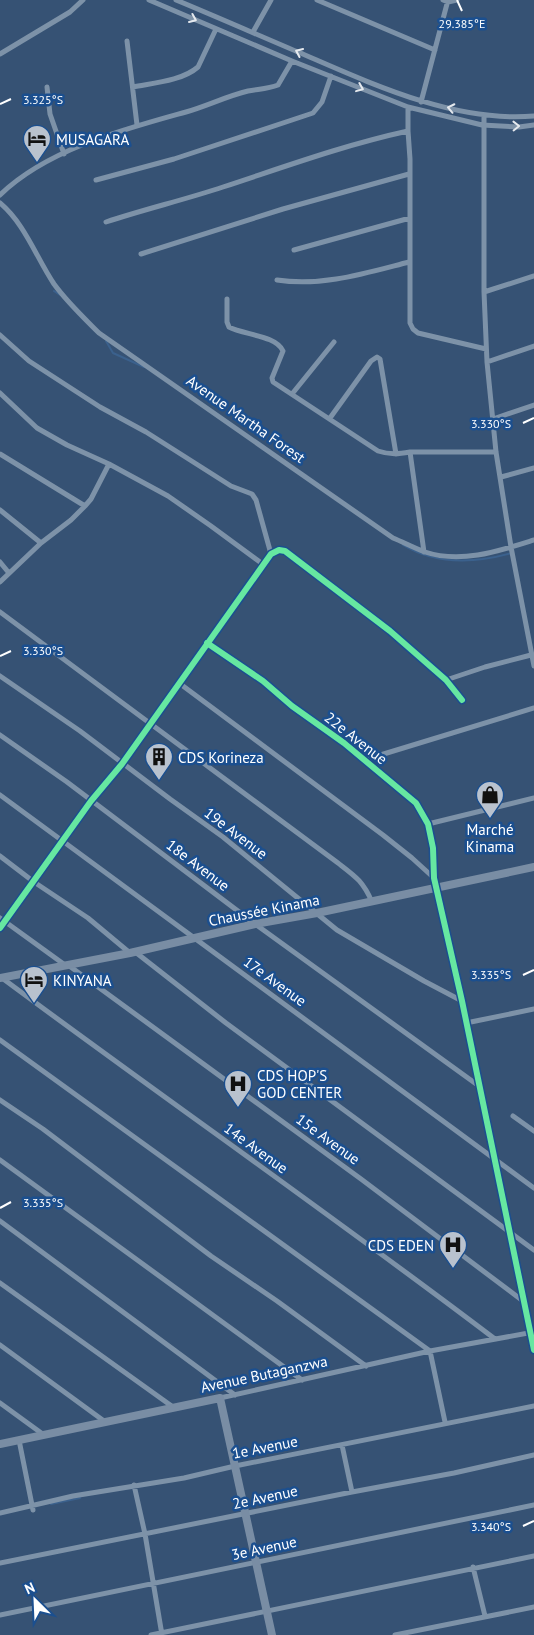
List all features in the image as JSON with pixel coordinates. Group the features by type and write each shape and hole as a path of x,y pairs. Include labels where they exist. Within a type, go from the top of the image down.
{"street":[{"path":"0,54 70,12 82,0"},
{"path":"149,0 292,61 408,107 482,125 519,127 534,125"},
{"path":"176,0 368,82 421,102 484,115 517,118 534,116"},
{"path":"253,32 271,0"},
{"path":"317,0 435,50"},
{"path":"421,102 446,1 457,0"},
{"path":"133,87 172,78 194,70 198,67 216,29"},
{"path":"127,42 137,125"},
{"path":"0,195 23,174 64,154 137,125 188,111 247,91 278,85 292,61"},
{"path":"96,180 174,159 313,113 322,102 331,76"},
{"path":"48,87 50,114 64,154"},
{"path":"408,107 410,144 410,323 418,333 486,349"},
{"path":"484,115 482,125 484,292 487,362 496,452 511,547 534,666"},
{"path":"106,222 222,188 368,140 408,131"},
{"path":"141,254 283,209 409,174"},
{"name":"Avenue Martha Forest","path":"0,203 27,236 54,283 68,301 99,333 393,538 424,552 441,556 490,553 534,540"},
{"path":"294,250 410,218"},
{"path":"277,280 298,283 342,279 409,262"},
{"path":"484,292 534,276"},
{"path":"227,299 227,322 229,326 272,340 282,346 283,351 272,378 273,382 378,451 386,454 410,452 496,452"},
{"path":"0,335 29,361 100,407 167,445 199,468 231,486 252,494 256,500 271,554"},
{"path":"292,394 334,342"},
{"path":"487,362 534,346"},
{"path":"330,418 371,361 377,357 380,358 396,454"},
{"path":"0,393 37,428 168,496 264,565"},
{"path":"493,419 534,405"},
{"path":"410,452 424,552"},
{"path":"0,454 84,506"},
{"path":"0,582 41,543 71,520 84,506 90,499 109,464"},
{"path":"501,477 534,468"},
{"path":"0,510 41,543"},
{"path":"0,928 2,920 34,882 91,800 122,764 271,554 279,550 285,551 384,626 446,680 462,700"},
{"path":"0,562 8,573"},
{"path":"0,612 338,863 361,881 366,887 372,902"},
{"name":"22e Avenue","path":"207,643 263,681 292,706 344,743 416,803 428,824 433,848 434,878 462,1001 523,1301 532,1332 534,1350"},
{"path":"446,680 531,655"},
{"name":"19e Avenue","path":"0,676 80,731 223,837 337,930 424,982 462,1001"},
{"path":"179,683 383,835 434,878"},
{"path":"364,760 534,708"},
{"name":"18e Avenue","path":"0,735 67,782 255,924 479,1086"},
{"name":"17e Avenue","path":"0,796 534,1188"},
{"path":"428,824 534,798"},
{"path":"0,856 34,882 88,918 534,1250"},
{"name":"Chaussée Kinama","path":"1,978 534,867"},
{"name":"15e Avenue","path":"2,920 361,1179 523,1301"},
{"name":"14e Avenue","path":"1,978 394,1262 495,1339"},
{"path":"466,1024 534,1009"},
{"path":"0,1040 430,1351 445,1422"},
{"path":"0,1100 43,1129 211,1256 366,1366"},
{"path":"513,1116 534,1131"},
{"path":"0,1160 302,1380"},
{"path":"0,1221 235,1395"},
{"path":"0,1283 173,1407"},
{"name":"Avenue Butaganzwa","path":"0,1444 235,1395 430,1351 532,1332"},
{"path":"0,1345 104,1421"},
{"path":"220,1398 272,1635"},
{"path":"0,1403 45,1435"},
{"name":"1e Avenue","path":"0,1513 33,1508 73,1496 184,1478 445,1422 534,1406"},
{"path":"19,1440 33,1508"},
{"path":"342,1445 352,1492"},
{"name":"2e Avenue","path":"0,1563 454,1473 534,1455"},
{"path":"134,1485 145,1534 162,1634"},
{"name":"3e Avenue","path":"0,1615 534,1505"},
{"path":"151,1635 473,1567 534,1556"},
{"path":"473,1567 484,1616"},
{"path":"395,1635 534,1607"}],"waterway":[{"path":"54,291 60,295"},
{"path":"106,341 113,353 144,367"},
{"path":"403,545 429,556 442,559 484,559 512,553"},
{"path":"51,1504 80,1498"}],"cycle path":[{"path":"0,928 91,801 122,764 271,554 279,550 285,551 390,631 446,680 462,700"},
{"path":"207,643 263,681 292,706 344,743 416,803 428,824 433,848 434,878 462,1001 534,1350"}],"place":[{"name":"MUSAGARA","path":"37,163"},
{"name":"CDS Korineza","path":"159,781"},
{"name":"Marché Kinama","path":"490,819"},
{"name":"KINYANA","path":"34,1004"},
{"name":"CDS HOP'S GOD CENTER","path":"238,1108"},
{"name":"CDS EDEN","path":"453,1269"}]}
